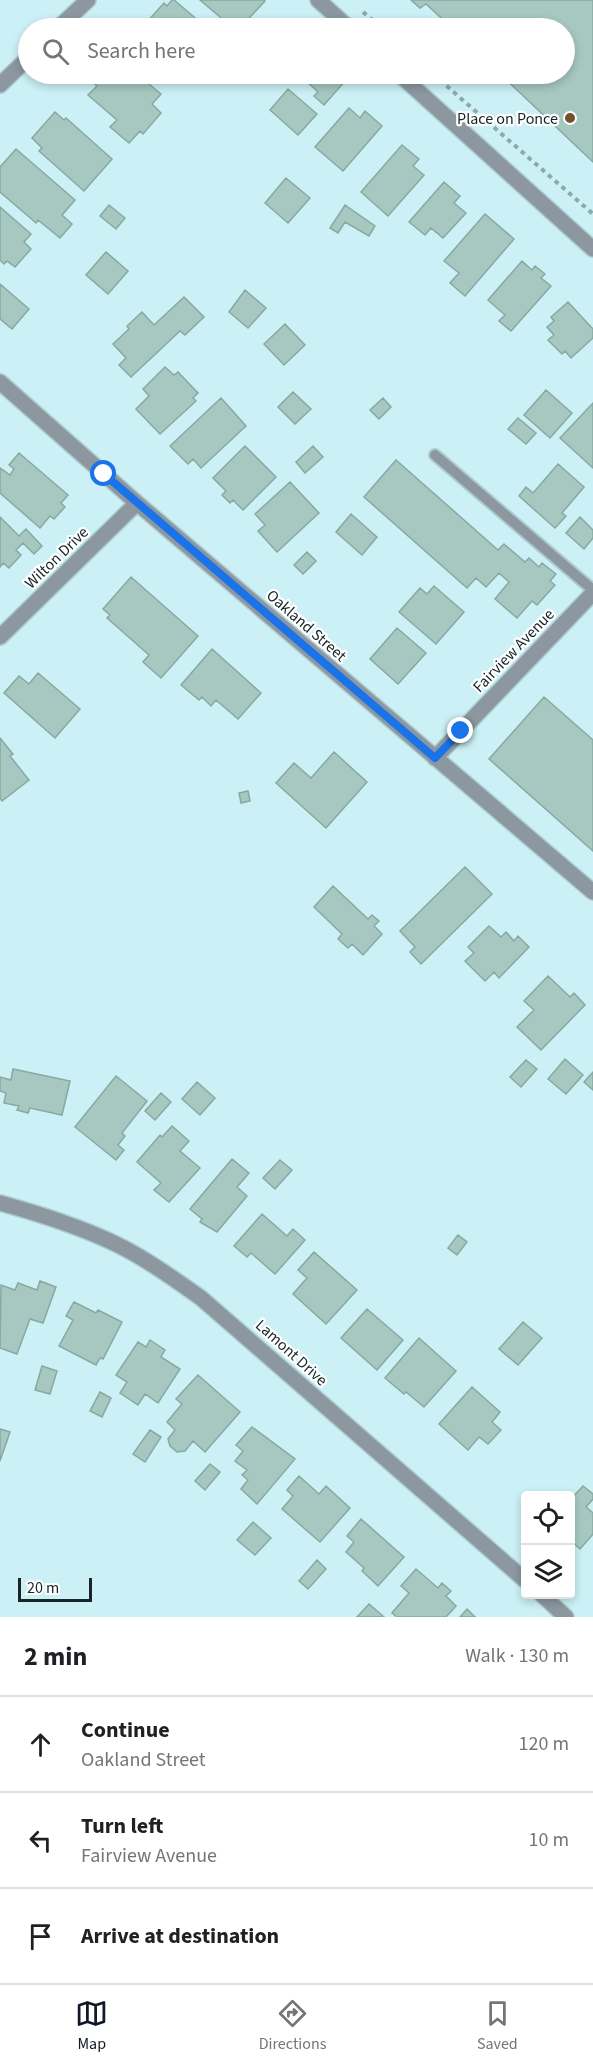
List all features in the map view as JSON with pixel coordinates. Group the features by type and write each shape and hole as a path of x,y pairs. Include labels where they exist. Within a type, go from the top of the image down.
{"street":[{"path":"69,18 88,0"},
{"path":"318,0 338,18"},
{"path":"0,85 18,68"},
{"path":"410,84 593,249"},
{"name":"Oakland Street","path":"0,382 137,503 593,892"},
{"name":"Wilton Drive","path":"0,637 137,503"},
{"name":"Fairview Avenue","path":"435,758 593,592"},
{"name":"Lamont Drive","path":"0,1203 48,1217 119,1245 201,1298 521,1578"},
{"path":"546,1599 566,1617"}],"lane":[{"path":"435,455 593,592"}],"path":[{"path":"444,84 593,214"}],"building":[{"path":"174,0 195,18 150,18 164,3 167,6"},
{"path":"200,0 265,1 249,18 221,18"},
{"name":"Place on Ponce","path":"411,0 593,0 593,162 511,84 575,84 575,18 441,18 426,4 420,8"},
{"path":"95,84 149,84 161,94 152,104 161,113 143,134 140,131 129,143 110,127 117,120 88,95 97,86"},
{"path":"309,84 342,84 324,105 314,96 318,92"},
{"path":"288,89 317,114 298,135 270,110"},
{"path":"349,108 360,118 365,111 382,126 343,171 315,147"},
{"path":"55,112 64,120 66,118 112,159 84,191 39,151 42,148 32,138"},
{"path":"402,145 419,159 413,166 424,175 388,216 361,192"},
{"path":"16,149 75,200 62,215 72,224 60,238 38,220 36,223 0,192 0,167"},
{"path":"286,178 310,198 288,223 265,203"},
{"path":"444,182 460,196 454,203 466,213 443,238 431,228 425,235 409,222"},
{"path":"109,205 125,218 116,229 100,216"},
{"path":"345,205 375,226 369,236 345,222 338,233 330,228"},
{"path":"0,207 31,234 24,242 31,249 15,267 7,261 4,264 0,260"},
{"path":"485,214 514,239 465,296 450,283 459,273 444,261"},
{"path":"106,252 128,271 108,294 86,275"},
{"path":"522,261 532,270 535,266 545,274 541,278 551,286 511,331 499,321 505,315 488,300"},
{"path":"0,284 29,309 12,329 0,319"},
{"path":"245,290 266,308 248,328 229,312"},
{"path":"184,297 204,317 185,335 180,331 131,377 119,365 126,358 113,344 142,312 154,325"},
{"path":"568,302 593,329 593,338 571,358 565,351 562,354 548,340 554,335 547,327 554,321 551,317"},
{"path":"285,324 305,345 284,365 264,344"},
{"path":"165,367 174,375 178,372 198,393 193,398 196,401 160,434 136,409 149,396 143,389"},
{"path":"546,390 572,413 550,438 524,415"},
{"path":"293,392 311,409 295,424 278,407"},
{"path":"221,398 246,426 201,468 193,459 188,464 170,446"},
{"path":"383,398 391,407 379,419 370,410"},
{"path":"593,403 593,468 560,438"},
{"path":"518,418 536,433 526,444 508,429"},
{"path":"245,446 276,477 243,510 233,500 230,503 222,495 226,491 213,478"},
{"path":"313,446 323,457 305,473 296,462"},
{"path":"19,453 68,495 61,503 65,507 54,519 50,516 40,528 0,493 0,468 10,475 14,469 9,465"},
{"path":"396,460 498,550 504,544 525,562 529,558 539,567 542,563 556,574 550,581 555,585 537,605 532,601 517,618 495,599 509,582 499,573 486,587 476,578 467,588 364,497"},
{"path":"558,464 584,487 562,513 566,516 555,528 519,496 526,487 533,493"},
{"path":"290,482 319,513 277,552 258,531 265,525 255,514"},
{"path":"351,514 377,537 362,555 336,532"},
{"path":"0,517 19,536 26,529 42,546 34,554 23,543 16,550 21,555 9,568 3,563 0,567"},
{"path":"580,517 593,530 593,538 584,549 566,533"},
{"path":"307,552 316,561 303,574 294,565"},
{"path":"131,577 198,636 161,678 143,662 149,655 107,618 110,615 103,609"},
{"path":"434,586 464,612 436,644 399,612 420,588 427,594"},
{"path":"397,628 426,653 398,684 370,659"},
{"path":"212,649 261,693 238,719 216,700 211,706 202,697 199,700 181,685"},
{"path":"38,673 80,709 55,738 4,693 19,676 29,684"},
{"path":"544,697 593,740 593,851 489,759"},
{"path":"0,738 13,754 10,756 29,780 2,801 0,798"},
{"path":"334,752 367,782 326,828 276,783 294,763 311,778"},
{"path":"248,791 250,801 241,803 239,793"},
{"path":"465,867 492,894 421,964 410,952 415,947 400,931"},
{"path":"333,886 368,919 372,915 379,921 374,926 382,934 363,955 352,944 348,948 338,939 342,934 314,907"},
{"path":"489,926 501,937 506,932 514,941 518,936 529,947 499,978 494,972 485,981 465,961 474,953 468,947"},
{"path":"548,976 570,997 574,993 585,1005 541,1050 517,1027 534,1010 524,1001"},
{"path":"565,1059 583,1075 566,1094 548,1079"},
{"path":"526,1060 537,1069 521,1087 510,1077"},
{"path":"13,1069 70,1081 62,1115 30,1108 28,1113 17,1110 19,1106 4,1103 6,1093 0,1091 0,1077 11,1080"},
{"path":"593,1072 593,1090 584,1082"},
{"path":"116,1076 147,1101 122,1133 125,1136 118,1145 124,1150 116,1160 75,1127"},
{"path":"197,1082 215,1098 200,1115 182,1099"},
{"path":"161,1093 171,1102 155,1120 145,1111"},
{"path":"172,1126 189,1141 180,1151 200,1168 169,1202 154,1190 161,1183 137,1162 160,1135 162,1137"},
{"path":"232,1159 249,1173 237,1187 247,1196 217,1232 200,1222 202,1219 190,1209"},
{"path":"280,1160 292,1170 275,1189 263,1178"},
{"path":"262,1214 287,1236 293,1229 305,1240 275,1274 251,1253 247,1257 234,1246"},
{"path":"458,1235 467,1242 457,1255 448,1248"},
{"path":"314,1252 357,1290 326,1324 293,1294 307,1278 298,1270"},
{"path":"40,1281 56,1287 43,1323 30,1319 17,1354 0,1348 1,1285 15,1290 18,1283 37,1290"},
{"path":"74,1302 96,1313 98,1310 122,1322 103,1359 100,1358 96,1365 59,1346 73,1320 66,1316"},
{"path":"367,1309 403,1340 377,1370 341,1338"},
{"path":"523,1322 542,1338 518,1365 499,1349"},
{"path":"419,1338 456,1371 424,1407 385,1378"},
{"path":"150,1340 165,1350 161,1357 180,1369 158,1403 145,1394 138,1405 120,1393 127,1382 116,1375 138,1342 146,1347"},
{"path":"42,1366 57,1371 50,1394 35,1390"},
{"path":"198,1375 240,1412 205,1452 193,1441 185,1451 177,1452 170,1446 168,1439 175,1430 167,1422 182,1404 176,1399"},
{"path":"472,1387 500,1412 492,1422 501,1430 488,1444 479,1437 468,1450 439,1424"},
{"path":"100,1392 111,1398 102,1417 90,1411"},
{"path":"252,1427 295,1459 257,1504 241,1489 248,1480 242,1475 247,1470 235,1461 243,1451 236,1445"},
{"path":"0,1429 10,1432 0,1461"},
{"path":"150,1430 161,1437 145,1462 133,1454"},
{"path":"210,1464 220,1472 205,1490 195,1481"},
{"path":"299,1476 319,1494 326,1486 350,1508 320,1542 282,1509 293,1496 287,1490"},
{"path":"583,1486 593,1494 593,1499 586,1507 593,1513 593,1534 580,1549 575,1544 575,1495"},
{"path":"361,1519 404,1557 378,1586 362,1571 364,1568 346,1552 354,1542 347,1536"},
{"path":"253,1522 271,1538 255,1555 237,1540"},
{"path":"317,1560 326,1569 308,1589 299,1581"},
{"path":"416,1569 438,1588 442,1583 451,1591 446,1596 456,1606 446,1617 397,1617 392,1613 409,1593 401,1586"},
{"path":"369,1604 384,1617 357,1617"},
{"path":"467,1609 475,1617 460,1617"}],"place":[{"name":"Place on Ponce","path":"570,118"}],"route":[{"path":"104,474 435,758 461,731"}]}
